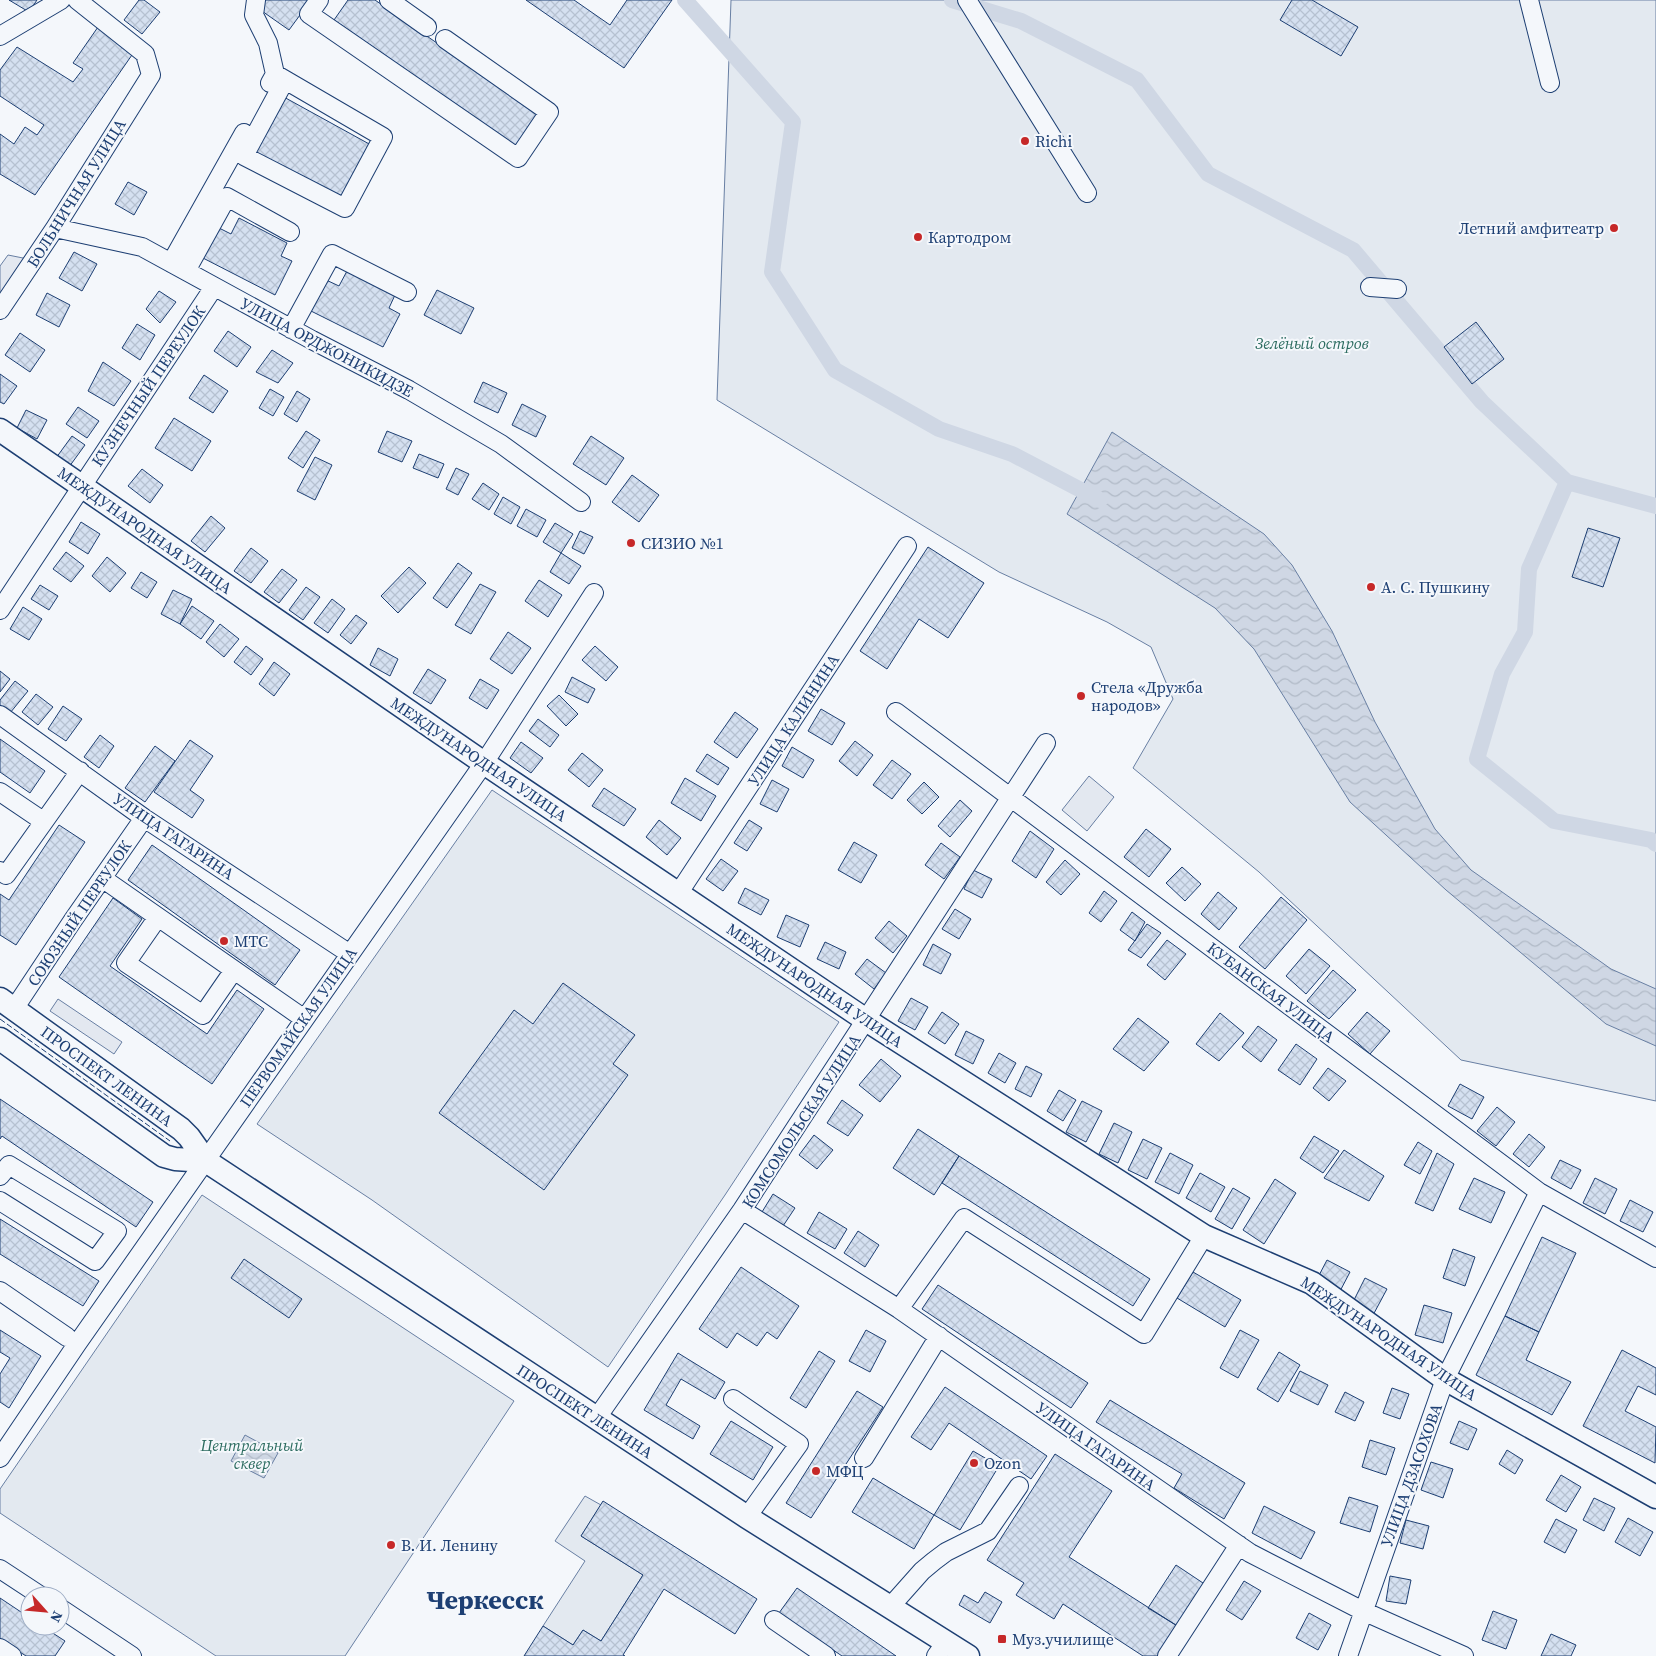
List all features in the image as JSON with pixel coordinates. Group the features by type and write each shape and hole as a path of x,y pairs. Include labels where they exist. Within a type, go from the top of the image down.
{"main road":[{"name":"МЕЖДУНАРОДНАЯ УЛИЦА","path":"0,430 484,763 866,1020 1204,1236 1312,1283 1445,1379 1656,1497"},
{"name":"ПРОСПЕКТ ЛЕНИНА","path":"7,1004 181,1128 206,1161 596,1419 748,1518 890,1607 941,1649 968,1656"},
{"name":"ПРОСПЕКТ ЛЕНИНА","path":"0,1039 164,1156 175,1159 206,1161"}],"street":[{"path":"0,36 60,0"},
{"name":"БОЛЬНИЧНАЯ УЛИЦА","path":"0,310 55,228 151,75 146,54 77,0"},
{"path":"256,0 254,15 268,43 280,77 383,136 344,208 244,156 280,77"},
{"path":"319,0 309,14 518,158 549,112 445,40"},
{"path":"389,0 427,27"},
{"path":"967,0 1087,193"},
{"path":"1528,0 1550,82"},
{"path":"178,267 280,77"},
{"path":"178,267 226,196 290,232"},
{"name":"УЛИЦА ОРДЖОНИКИДЗЕ","path":"55,228 142,247 291,329 409,390 501,444 582,502"},
{"path":"291,329 332,254 407,292"},
{"name":"КУЗНЕЧНЫЙ ПЕРЕУЛОК","path":"0,610 214,287"},
{"path":"1370,287 1396,289"},
{"name":"УЛИЦА КАЛИНИНА","path":"678,894 907,546"},
{"name":"ПЕРВОМАЙСКАЯ УЛИЦА","path":"0,1458 76,1344 190,1184 303,1018 484,763 594,593"},
{"name":"КУБАНСКАЯ УЛИЦА","path":"896,712 1539,1192 1656,1258"},
{"name":"УЛИЦА ГАГАРИНА","path":"0,715 144,818 350,954"},
{"name":"КОМСОМОЛЬСКАЯ УЛИЦА","path":"596,1419 742,1210 1046,743"},
{"path":"0,871 6,875 80,771"},
{"path":"0,792 43,821"},
{"name":"СОЮЗНЫЙ ПЕРЕУЛОК","path":"7,1004 102,878 144,818"},
{"path":"102,878 303,1018"},
{"path":"158,917 126,963 203,1015 234,970"},
{"path":"0,1176 9,1165 117,1231 95,1261 0,1201"},
{"name":"УЛИЦА ДЗАСОХОВА","path":"1348,1656 1445,1379 1539,1192"},
{"name":"УЛИЦА ГАГАРИНА","path":"742,1210 939,1336 1250,1553 1363,1611 1464,1656"},
{"path":"899,1310 964,1218 1144,1334 1204,1236"},
{"path":"0,1291 67,1337"},
{"path":"864,1458 939,1336"},
{"path":"734,1399 799,1444 748,1518"},
{"path":"890,1607 922,1571 934,1561 946,1552 988,1531 1019,1486"},
{"path":"1166,1656 1239,1545"},
{"path":"0,1569 26,1586"},
{"path":"70,1615 132,1656"},
{"path":"774,1620 826,1656"},
{"path":"0,1648 12,1656"}],"green space":[{"name":"Зелёный остров","path":"731,0 1656,0 1656,1101 1461,1060 1259,872 1133,768 1173,699 1151,647 1107,622 999,572 717,400"},
{"path":"492,790 839,1022 725,1195 608,1367 372,1200 257,1124"},
{"name":"Центральный сквер","path":"202,1195 514,1401 345,1656 216,1656 0,1513 0,1489"},
{"path":"585,1496 601,1505 581,1536 643,1575 601,1641 583,1630 573,1645 543,1626 585,1561 555,1541"}],"shaded area":[{"path":"8,255 28,259 0,298 0,266"},
{"path":"1089,776 1114,797 1087,831 1062,810"},
{"path":"58,999 122,1042 114,1054 50,1011"}],"water":[{"path":"1112,432 1264,534 1292,565 1332,631 1375,722 1435,829 1471,870 1611,969 1656,989 1656,1046 1606,1024 1446,890 1350,802 1254,649 1215,608 1067,514"},
{"path":"245,1435 278,1453 264,1478 231,1461"}],"building":[{"path":"9,0 37,0 29,12"},
{"path":"139,0 144,0 160,12 142,34 124,20"},
{"path":"266,0 311,0 289,30 259,9"},
{"path":"348,0 375,0 539,114 516,146 334,20"},
{"path":"526,0 574,0 610,25 627,0 672,0 624,68"},
{"path":"1292,0 1312,0 1358,27 1341,56 1280,20"},
{"path":"98,27 134,52 35,195 0,174 0,134 14,144 25,127 37,135 44,125 0,96 0,70 17,47 73,82 83,69 73,63"},
{"path":"282,96 371,145 340,200 252,152"},
{"path":"128,182 147,192 134,215 115,204"},
{"path":"239,218 287,243 281,256 292,261 275,295 201,257 217,227 231,234"},
{"path":"74,252 97,264 82,291 59,278"},
{"path":"347,271 395,295 389,308 400,314 383,347 309,310 324,279 339,286"},
{"path":"437,290 474,308 461,334 424,315"},
{"path":"159,291 176,302 160,323 146,309"},
{"path":"47,293 70,305 59,327 36,315"},
{"path":"1476,322 1504,359 1472,384 1444,347"},
{"path":"137,324 155,335 140,360 122,348"},
{"path":"228,331 251,347 237,367 214,351"},
{"path":"20,333 45,350 30,372 5,355"},
{"path":"272,350 293,363 278,383 256,372"},
{"path":"103,362 131,381 114,406 88,391"},
{"path":"0,374 17,386 4,404 0,402"},
{"path":"204,375 228,391 213,413 189,398"},
{"path":"483,382 507,393 498,413 474,402"},
{"path":"270,389 284,397 273,416 259,408"},
{"path":"297,391 310,399 297,422 284,414"},
{"path":"522,404 546,416 536,437 512,425"},
{"path":"78,407 99,421 87,438 66,424"},
{"path":"26,410 47,420 37,439 17,428"},
{"path":"174,418 211,441 192,471 155,448"},
{"path":"306,431 320,440 303,468 288,458"},
{"path":"387,431 412,441 402,462 378,452"},
{"path":"72,436 85,445 69,467 56,458"},
{"path":"591,436 624,458 606,485 573,464"},
{"path":"419,454 444,464 438,478 413,468"},
{"path":"315,457 332,465 315,500 297,491"},
{"path":"456,468 469,474 458,495 446,489"},
{"path":"142,469 163,485 150,503 128,486"},
{"path":"632,475 659,495 639,522 612,502"},
{"path":"483,483 499,494 489,510 472,499"},
{"path":"503,497 520,507 511,524 494,514"},
{"path":"526,509 546,520 537,537 517,526"},
{"path":"211,516 225,528 205,552 191,541"},
{"path":"81,522 100,534 88,554 69,542"},
{"path":"555,523 573,534 561,553 543,542"},
{"path":"1588,528 1620,538 1603,587 1572,577"},
{"path":"580,531 593,537 584,554 572,548"},
{"path":"928,547 984,583 948,638 919,619 887,669 860,651"},
{"path":"251,548 268,561 251,583 234,571"},
{"path":"66,552 84,566 71,582 53,569"},
{"path":"561,553 581,566 569,584 550,572"},
{"path":"107,557 126,573 110,592 92,576"},
{"path":"458,563 472,573 447,608 433,598"},
{"path":"409,567 426,583 398,613 381,596"},
{"path":"282,569 297,580 279,603 264,592"},
{"path":"141,572 157,582 147,598 131,588"},
{"path":"539,580 562,595 548,617 525,601"},
{"path":"480,584 496,592 471,634 455,625"},
{"path":"40,585 58,596 49,610 31,599"},
{"path":"306,587 320,597 303,620 289,610"},
{"path":"173,590 192,599 180,624 161,614"},
{"path":"332,599 345,609 328,633 314,623"},
{"path":"192,606 214,621 201,639 180,624"},
{"path":"23,607 42,619 29,640 10,629"},
{"path":"356,615 367,623 351,644 340,635"},
{"path":"220,624 239,639 224,657 206,642"},
{"path":"508,632 531,648 512,674 490,659"},
{"path":"246,646 263,659 251,675 234,662"},
{"path":"595,646 618,667 606,681 582,660"},
{"path":"378,648 398,659 390,676 370,665"},
{"path":"274,662 290,674 274,696 259,684"},
{"path":"428,669 446,680 431,704 413,693"},
{"path":"0,671 10,679 0,692"},
{"path":"572,677 595,689 588,703 565,692"},
{"path":"480,679 499,690 487,709 469,698"},
{"path":"15,681 28,691 10,713 0,705 0,700"},
{"path":"36,694 53,707 38,725 22,712"},
{"path":"559,695 578,714 566,726 547,706"},
{"path":"63,706 82,719 66,741 48,729"},
{"path":"821,709 845,723 832,745 808,731"},
{"path":"735,712 758,729 737,758 714,742"},
{"path":"538,719 559,735 550,747 529,731"},
{"path":"100,735 114,746 99,768 84,757"},
{"path":"0,739 45,771 30,793 0,772"},
{"path":"190,740 213,756 190,790 204,800 192,818 154,792"},
{"path":"855,741 873,755 857,776 839,761"},
{"path":"521,742 543,758 531,773 510,758"},
{"path":"155,746 175,761 145,802 125,788"},
{"path":"792,747 814,760 803,778 782,766"},
{"path":"582,753 603,770 589,787 568,770"},
{"path":"707,754 729,768 718,785 696,771"},
{"path":"892,760 911,774 892,799 873,785"},
{"path":"685,778 716,796 701,821 671,803"},
{"path":"772,780 789,789 777,812 760,804"},
{"path":"924,782 939,797 922,814 907,800"},
{"path":"604,788 636,809 624,826 592,806"},
{"path":"960,800 972,811 950,837 938,826"},
{"path":"659,820 681,838 667,855 646,837"},
{"path":"749,820 762,828 747,851 734,843"},
{"path":"59,825 85,842 16,945 0,935 0,894 9,900"},
{"path":"1146,829 1171,849 1149,877 1124,857"},
{"path":"1030,831 1054,849 1036,878 1012,861"},
{"path":"854,842 877,855 861,883 838,870"},
{"path":"941,843 960,857 944,879 925,865"},
{"path":"152,845 300,950 275,985 128,880"},
{"path":"721,859 738,871 723,891 706,879"},
{"path":"1065,860 1080,874 1061,895 1046,882"},
{"path":"1182,867 1201,884 1185,901 1166,883"},
{"path":"973,870 992,879 982,898 964,889"},
{"path":"745,888 769,900 761,915 738,903"},
{"path":"1104,891 1117,901 1101,922 1089,913"},
{"path":"1218,892 1237,908 1219,930 1201,914"},
{"path":"1281,897 1307,920 1265,969 1239,947"},
{"path":"113,898 142,919 110,966 207,1034 237,990 264,1009 212,1084 59,977"},
{"path":"955,909 971,919 959,939 942,929"},
{"path":"1132,912 1145,922 1135,941 1120,930"},
{"path":"786,915 809,925 800,947 777,937"},
{"path":"889,921 907,936 893,953 875,938"},
{"path":"1147,924 1161,933 1141,958 1128,950"},
{"path":"1167,940 1186,954 1165,980 1147,965"},
{"path":"825,942 846,952 839,969 817,959"},
{"path":"933,944 951,954 941,974 923,965"},
{"path":"1309,949 1330,966 1306,994 1286,976"},
{"path":"867,959 886,973 874,989 855,974"},
{"path":"1333,970 1356,990 1329,1019 1307,1001"},
{"path":"563,983 635,1035 613,1064 628,1075 544,1190 439,1113 514,1010 533,1024"},
{"path":"911,998 928,1007 915,1030 898,1021"},
{"path":"942,1012 959,1024 945,1044 928,1033"},
{"path":"1367,1012 1390,1031 1370,1054 1348,1034"},
{"path":"1220,1013 1244,1033 1219,1061 1196,1044"},
{"path":"1138,1018 1169,1042 1144,1071 1113,1049"},
{"path":"1258,1026 1277,1040 1261,1062 1242,1047"},
{"path":"966,1031 984,1040 973,1064 955,1055"},
{"path":"1296,1044 1317,1059 1300,1085 1278,1070"},
{"path":"999,1053 1016,1063 1005,1083 988,1073"},
{"path":"881,1059 901,1076 880,1102 859,1085"},
{"path":"1026,1066 1042,1074 1031,1097 1015,1089"},
{"path":"1328,1068 1346,1081 1329,1101 1313,1088"},
{"path":"1460,1084 1484,1097 1472,1119 1448,1106"},
{"path":"1059,1090 1076,1100 1063,1121 1047,1111"},
{"path":"0,1099 153,1202 136,1227 2,1136 0,1139"},
{"path":"842,1100 863,1115 848,1136 827,1123"},
{"path":"1082,1101 1102,1111 1086,1142 1066,1132"},
{"path":"1497,1107 1515,1122 1496,1146 1477,1131"},
{"path":"1114,1123 1132,1132 1118,1163 1099,1154"},
{"path":"918,1129 959,1156 934,1195 893,1168"},
{"path":"1529,1134 1545,1147 1529,1167 1513,1154"},
{"path":"814,1135 833,1150 817,1169 799,1155"},
{"path":"1314,1136 1339,1151 1323,1173 1300,1158"},
{"path":"1143,1139 1162,1148 1147,1179 1128,1170"},
{"path":"1418,1142 1432,1151 1420,1174 1404,1165"},
{"path":"1344,1150 1384,1176 1369,1201 1324,1178"},
{"path":"1170,1153 1193,1165 1179,1194 1155,1182"},
{"path":"1437,1153 1454,1164 1433,1211 1415,1203"},
{"path":"959,1156 1150,1279 1133,1306 942,1183"},
{"path":"1560,1160 1581,1170 1571,1189 1551,1178"},
{"path":"1200,1173 1225,1187 1211,1212 1186,1198"},
{"path":"1474,1178 1505,1192 1491,1223 1459,1209"},
{"path":"1595,1178 1617,1189 1605,1214 1583,1203"},
{"path":"1275,1179 1296,1193 1264,1244 1243,1230"},
{"path":"1233,1188 1250,1198 1232,1229 1215,1219"},
{"path":"773,1194 795,1208 783,1226 762,1212"},
{"path":"1630,1200 1653,1212 1643,1232 1620,1221"},
{"path":"819,1212 847,1229 835,1249 807,1233"},
{"path":"0,1219 99,1281 83,1306 0,1254"},
{"path":"858,1231 879,1245 865,1267 844,1253"},
{"path":"1542,1237 1576,1253 1539,1332 1505,1316"},
{"path":"1453,1249 1475,1257 1465,1286 1443,1278"},
{"path":"244,1259 302,1299 289,1318 231,1278"},
{"path":"1327,1260 1350,1272 1338,1295 1315,1283"},
{"path":"741,1267 799,1306 777,1339 767,1332 757,1346 737,1333 727,1348 699,1329"},
{"path":"1193,1272 1241,1300 1225,1327 1177,1298"},
{"path":"1365,1278 1387,1289 1372,1317 1351,1306"},
{"path":"938,1285 1088,1383 1071,1408 922,1309"},
{"path":"1424,1305 1452,1313 1443,1343 1415,1335"},
{"path":"1505,1316 1539,1332 1526,1360 1571,1382 1552,1415 1476,1375"},
{"path":"0,1330 41,1356 9,1408 0,1402 0,1374 10,1358 0,1352"},
{"path":"866,1330 886,1341 870,1372 849,1361"},
{"path":"1240,1330 1259,1340 1238,1378 1220,1368"},
{"path":"1622,1350 1656,1368 1656,1395 1638,1386 1625,1411 1656,1427 1655,1463 1583,1426"},
{"path":"819,1351 835,1361 806,1408 790,1398"},
{"path":"1279,1352 1300,1365 1278,1402 1257,1389"},
{"path":"678,1353 725,1382 715,1399 681,1379 666,1405 700,1426 693,1439 644,1410"},
{"path":"1300,1371 1328,1385 1318,1405 1290,1391"},
{"path":"945,1387 1047,1456 1031,1479 949,1423 931,1450 911,1437"},
{"path":"1392,1388 1409,1394 1400,1419 1383,1413"},
{"path":"857,1391 883,1407 811,1518 786,1503"},
{"path":"1345,1392 1364,1402 1355,1421 1335,1412"},
{"path":"1110,1400 1245,1483 1224,1519 1174,1488 1182,1474 1096,1422"},
{"path":"731,1421 773,1447 753,1480 710,1454"},
{"path":"1459,1421 1477,1429 1468,1450 1450,1443"},
{"path":"1370,1440 1395,1448 1386,1475 1362,1467"},
{"path":"1507,1450 1523,1460 1515,1474 1499,1464"},
{"path":"973,1451 999,1466 960,1530 934,1515"},
{"path":"1055,1454 1112,1491 1069,1557 1179,1627 1160,1656 1143,1656 1063,1604 1054,1619 1016,1595 1024,1583 987,1560"},
{"path":"1431,1462 1453,1469 1443,1498 1421,1490"},
{"path":"1561,1475 1581,1487 1566,1512 1546,1500"},
{"path":"873,1478 934,1515 914,1549 852,1512"},
{"path":"1349,1497 1378,1506 1370,1532 1340,1523"},
{"path":"1594,1498 1615,1508 1604,1531 1583,1520"},
{"path":"603,1501 757,1599 735,1634 664,1589 623,1655 625,1656 524,1656 543,1626 573,1645 583,1630 601,1641 643,1575 581,1536"},
{"path":"1264,1506 1315,1532 1301,1559 1252,1533"},
{"path":"1628,1518 1653,1532 1640,1556 1615,1542"},
{"path":"1556,1519 1577,1530 1565,1553 1544,1542"},
{"path":"1406,1520 1429,1526 1423,1549 1400,1543"},
{"path":"1176,1565 1206,1585 1179,1627 1148,1608"},
{"path":"1390,1576 1411,1580 1406,1604 1386,1601"},
{"path":"1244,1581 1261,1591 1242,1620 1226,1610"},
{"path":"797,1588 896,1656 842,1656 779,1613"},
{"path":"985,1592 1002,1602 990,1623 959,1605 964,1595 978,1603"},
{"path":"0,1598 20,1611 20,1636 57,1636 65,1641 55,1656 26,1656 0,1639"},
{"path":"1493,1611 1517,1620 1506,1649 1482,1640"},
{"path":"1309,1613 1331,1625 1318,1650 1296,1638"},
{"path":"1551,1634 1576,1645 1571,1656 1541,1656"}],"waterway":[{"path":"685,0 793,122 772,272 835,370 939,429 1012,454 1100,500"},
{"path":"952,0 1021,21 1137,80 1208,174 1353,250 1482,402 1567,482 1656,506"},
{"path":"1567,482 1529,569 1525,632 1502,674 1477,759 1554,821 1651,840 1656,844"}],"fence":[{"path":"0,1019 170,1141"}],"place":[{"name":"Richi","path":"1025,141"},
{"name":"Летний амфитеатр","path":"1614,228"},
{"name":"Картодром","path":"918,237"},
{"name":"СИЗИО №1","path":"631,543"},
{"name":"А. С. Пушкину","path":"1371,587"},
{"name":"Стела «Дружба народов»","path":"1081,696"},
{"name":"МТС","path":"224,941"},
{"name":"Ozon","path":"974,1463"},
{"name":"МФЦ","path":"816,1471"},
{"name":"В. И. Ленину","path":"391,1545"},
{"name":"Муз.училище","path":"1002,1639"}],"district":[{"name":"Черкесск","path":"485,1600"}]}
